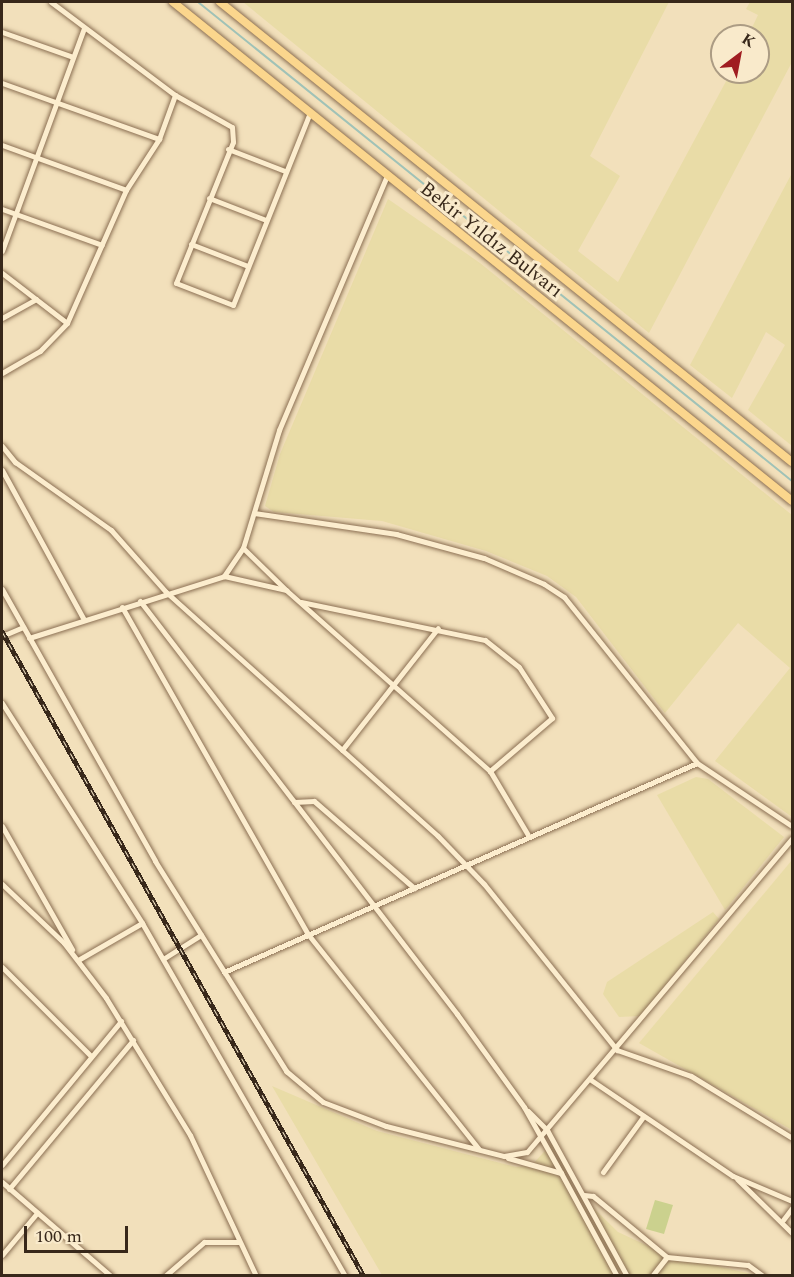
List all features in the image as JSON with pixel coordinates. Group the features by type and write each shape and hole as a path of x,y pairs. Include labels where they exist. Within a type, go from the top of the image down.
{"main road":[{"name":"Bekir Yıldız Bulvarı","path":"173,2 386,178 792,501"},
{"name":"Bekir Yıldız Bulvarı","path":"220,2 792,462"}],"street":[{"path":"51,2 175,95 230,123 234,138 176,283 233,305 309,115"},
{"path":"2,251 84,28"},
{"path":"2,32 73,57"},
{"path":"2,83 159,139"},
{"path":"2,373 40,351 67,323 126,190 159,139 175,95"},
{"path":"2,146 126,190"},
{"path":"228,149 285,171"},
{"path":"224,576 243,548 279,430 386,178"},
{"path":"209,198 266,220"},
{"path":"2,209 102,245"},
{"path":"191,244 248,266"},
{"path":"2,273 67,323"},
{"path":"2,318 36,299"},
{"path":"2,446 15,462 111,530 166,592 469,867 617,1050 691,1076 792,1138"},
{"path":"15,462 2,469 84,620"},
{"path":"254,513 396,534 491,560 544,584 564,597 697,763 792,826"},
{"path":"243,548 286,590 490,771 528,835"},
{"path":"29,638 166,592 224,576 286,590"},
{"path":"2,589 201,935 286,1071 307,1093 386,1126 561,1173"},
{"path":"140,601 373,904 524,1107 547,1130 627,1275"},
{"path":"300,602 438,628 485,640 519,667 552,718 490,771"},
{"path":"122,607 307,933 480,1150"},
{"path":"2,636 23,627"},
{"path":"342,750 438,628"},
{"path":"2,703 142,923 345,1275"},
{"path":"224,972 373,904 469,867 528,835 697,763"},
{"path":"294,802 314,801 414,888"},
{"path":"2,825 79,961 121,1021 190,1135 238,1242 256,1275"},
{"path":"504,1156 523,1154 540,1139 617,1050 792,838"},
{"path":"2,886 79,961"},
{"path":"79,961 142,923"},
{"path":"163,959 201,935"},
{"path":"2,968 90,1055"},
{"path":"2,1165 90,1055 121,1021"},
{"path":"9,1189 133,1040"},
{"path":"591,1080 733,1176 783,1220 792,1233"},
{"path":"524,1107 617,1275"},
{"path":"603,1172 643,1117"},
{"path":"733,1176 792,1201"},
{"path":"2,1182 111,1275"},
{"path":"584,1195 593,1196 667,1257 748,1265 763,1275"},
{"path":"783,1220 792,1208"},
{"path":"2,1255 38,1213"},
{"path":"165,1275 204,1242 238,1242"},
{"path":"652,1275 667,1257"}],"shaded area":[{"path":"243,2 669,2 590,156 620,176 578,251 618,282 725,84 770,84 770,24 754,24 758,15 746,9 750,2 792,2 792,62 649,333"},
{"path":"792,173 792,446 748,410 785,345 766,332 732,398 690,365"},
{"path":"388,199 480,263 792,515 792,817 715,761 790,668 738,623 665,713 576,597 547,576 486,551 382,521 274,512 265,506 280,454"},
{"path":"696,777 708,779 784,837 725,910 657,795"},
{"path":"792,860 792,1130 639,1043"},
{"path":"713,912 719,919 640,1016 619,1017 603,994 607,982"},
{"path":"272,1086 377,1131 516,1167 532,1165 553,1142 574,1189 618,1232 665,1254 756,1275 382,1275"}],"green space":[{"path":"655,1200 673,1205 664,1234 646,1229"}],"waterway":[{"path":"198,2 792,481"}],"railway":[{"path":"2,631 364,1276"}]}
